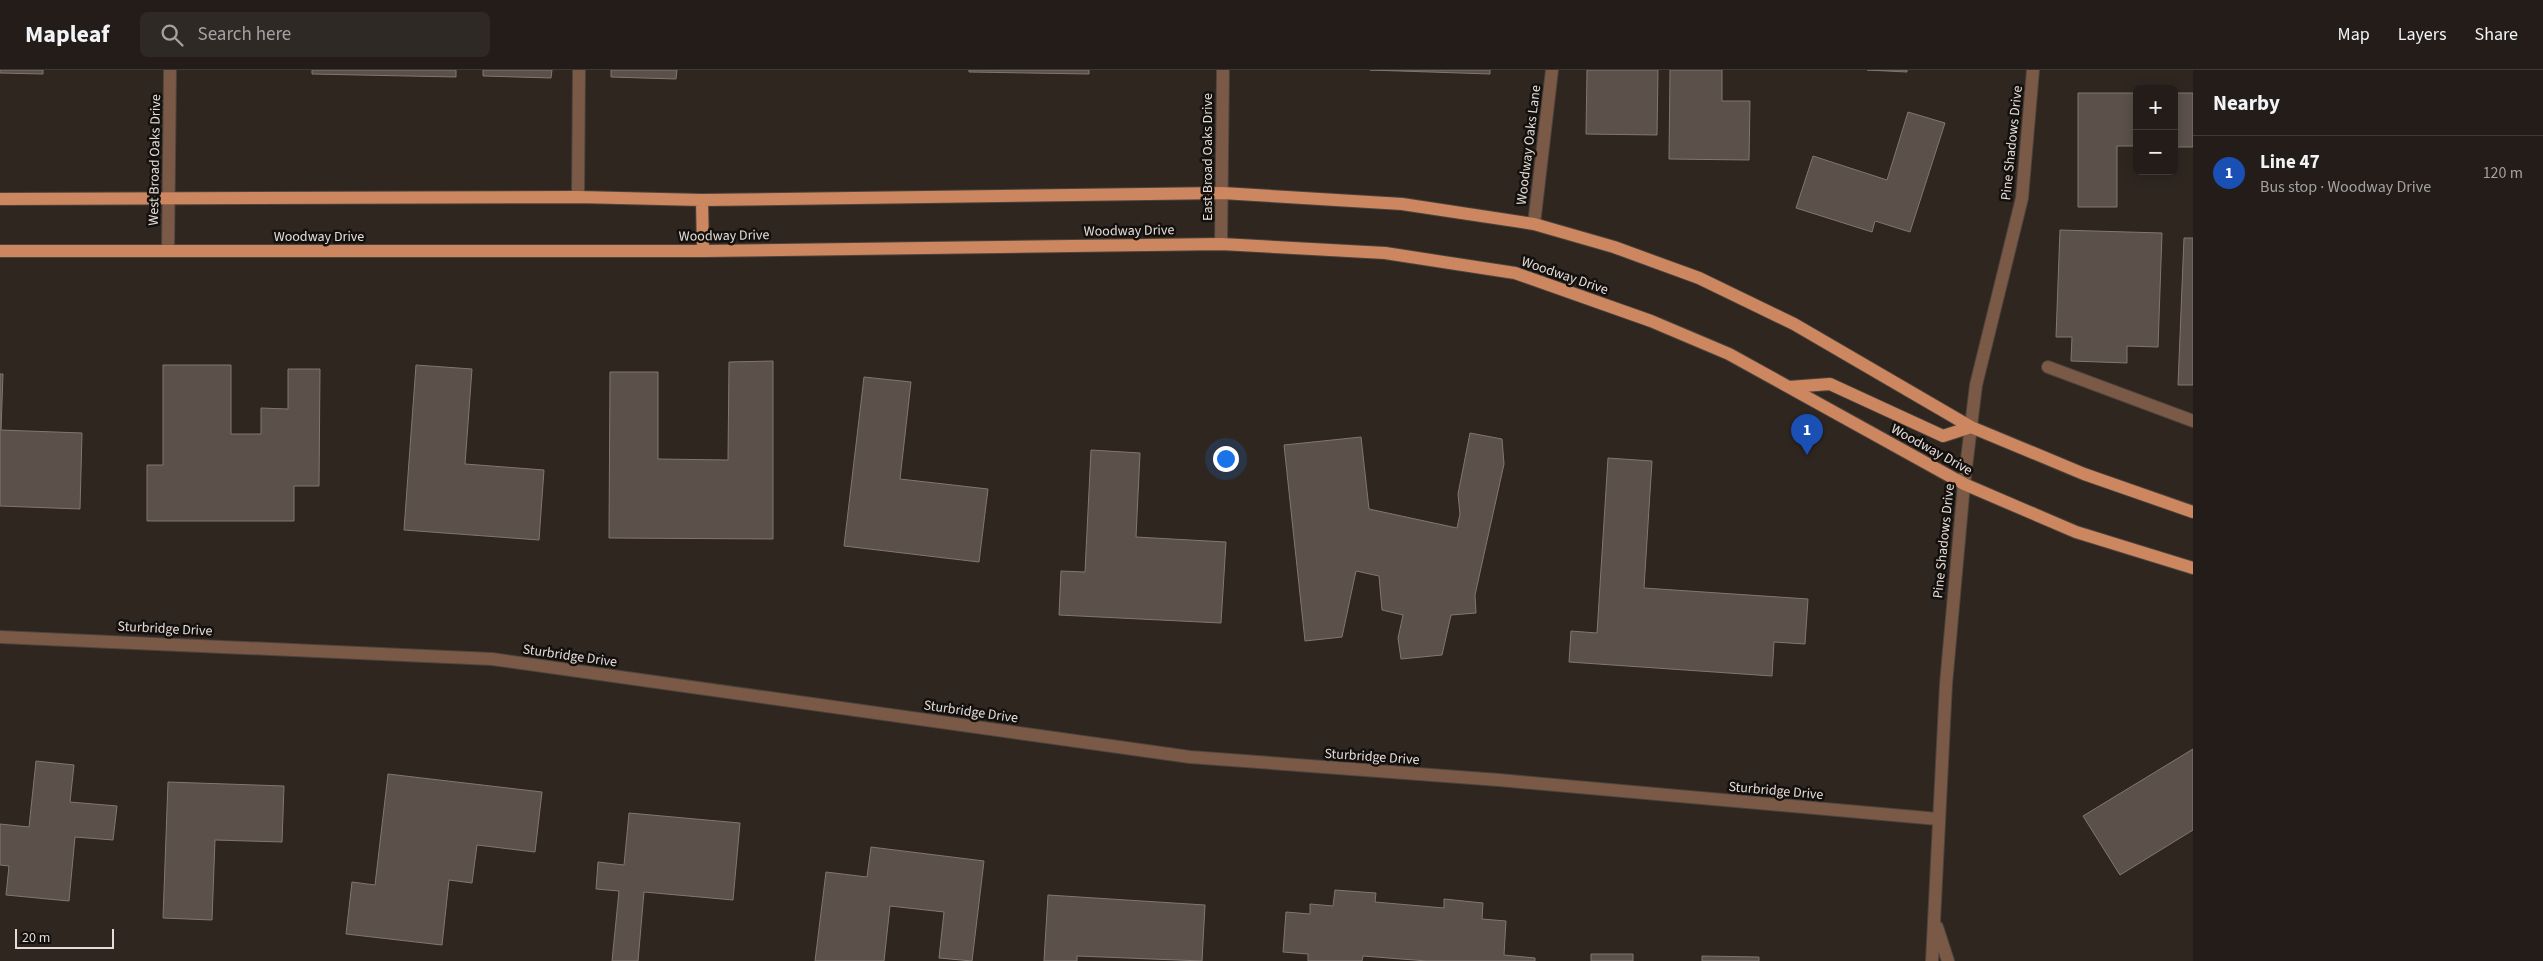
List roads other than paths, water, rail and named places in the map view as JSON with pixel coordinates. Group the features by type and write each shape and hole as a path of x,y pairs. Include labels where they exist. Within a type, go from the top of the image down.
{"main road":[{"path":"0,199 578,198 702,200 1222,193 1402,204 1534,224 1614,247 1699,278 1794,324 1971,427 2084,474 2193,512"},
{"path":"702,200 703,251"},
{"name":"Woodway Drive","path":"0,251 703,251 1221,244 1385,254 1515,273 1651,321 1729,354 1964,484 2076,532 2193,568"},
{"path":"1789,387 1830,384 1943,436 1971,427"}],"street":[{"name":"West Broad Oaks Drive","path":"168,251 167,199 170,70"},
{"path":"578,198 579,70"},
{"name":"East Broad Oaks Drive","path":"1221,244 1223,70"},
{"name":"Woodway Oaks Lane","path":"1534,224 1552,70"},
{"name":"Pine Shadows Drive","path":"1932,961 1938,819 1953,590 1964,484 1976,386 2022,198 2033,70"},
{"path":"2048,367 2193,421"},
{"name":"Sturbridge Drive","path":"0,637 492,659 1190,757 1499,780 1938,819"},
{"path":"1934,920 1948,961"}],"place":[{"name":"Line 47","path":"1807,455"}]}
